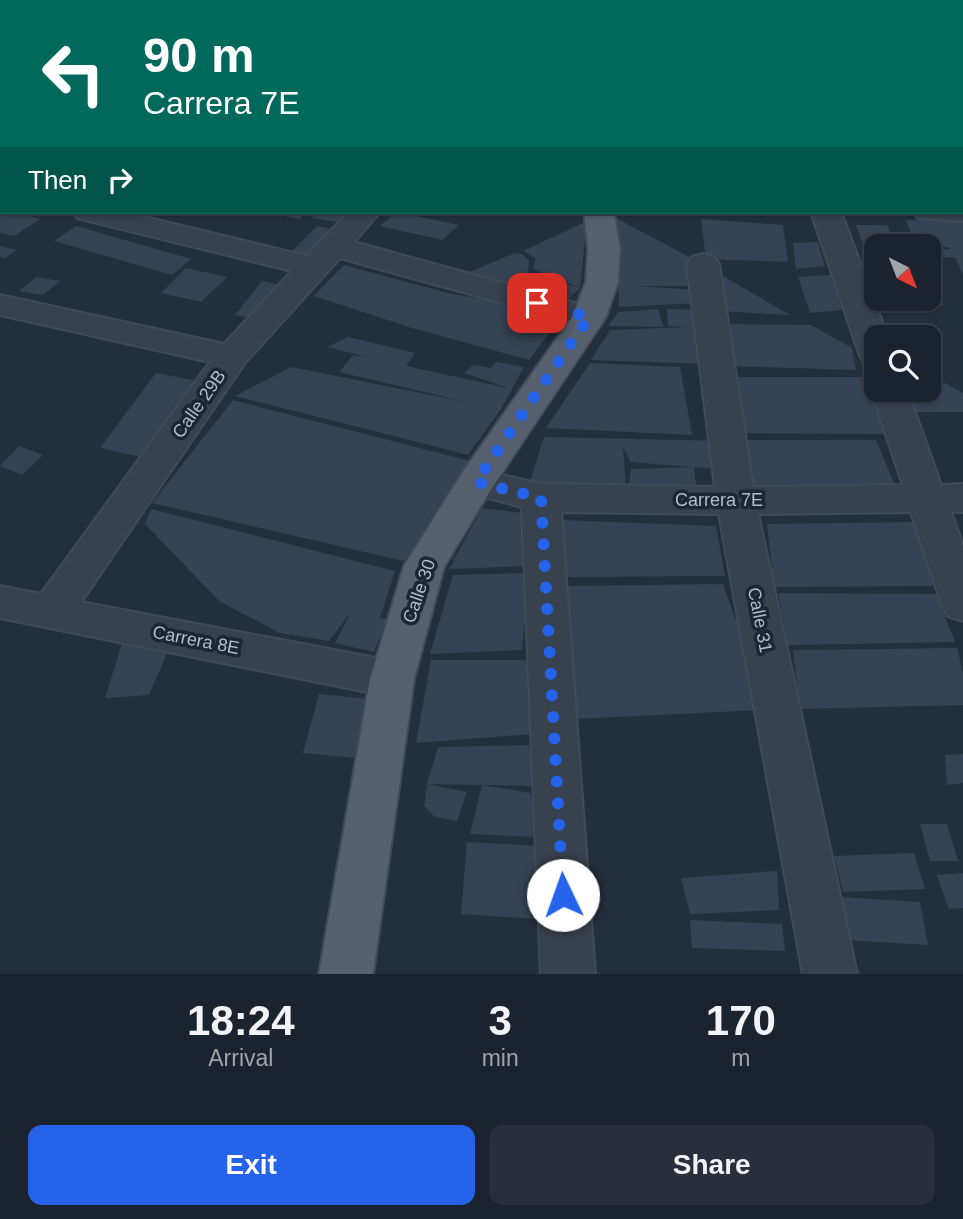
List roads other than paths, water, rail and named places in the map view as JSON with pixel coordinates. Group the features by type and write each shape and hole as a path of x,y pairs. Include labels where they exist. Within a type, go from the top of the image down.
{"main road":[{"name":"Calle 30","path":"346,974 392,679 424,566 476,482 589,317 602,282 604,248 599,214"}],"street":[{"path":"99,214 323,256 589,317"},
{"name":"Calle 29B","path":"52,611 232,356 363,214"},
{"path":"827,214 866,325"},
{"name":"Calle 31","path":"703,264 736,501 830,974"},
{"path":"0,304 232,356"},
{"path":"895,402 945,498 963,605"},
{"name":"Carrera 7E","path":"476,482 541,498 736,501 945,498"},
{"path":"541,498 568,974"},
{"name":"Carrera 8E","path":"0,602 392,679"}]}
